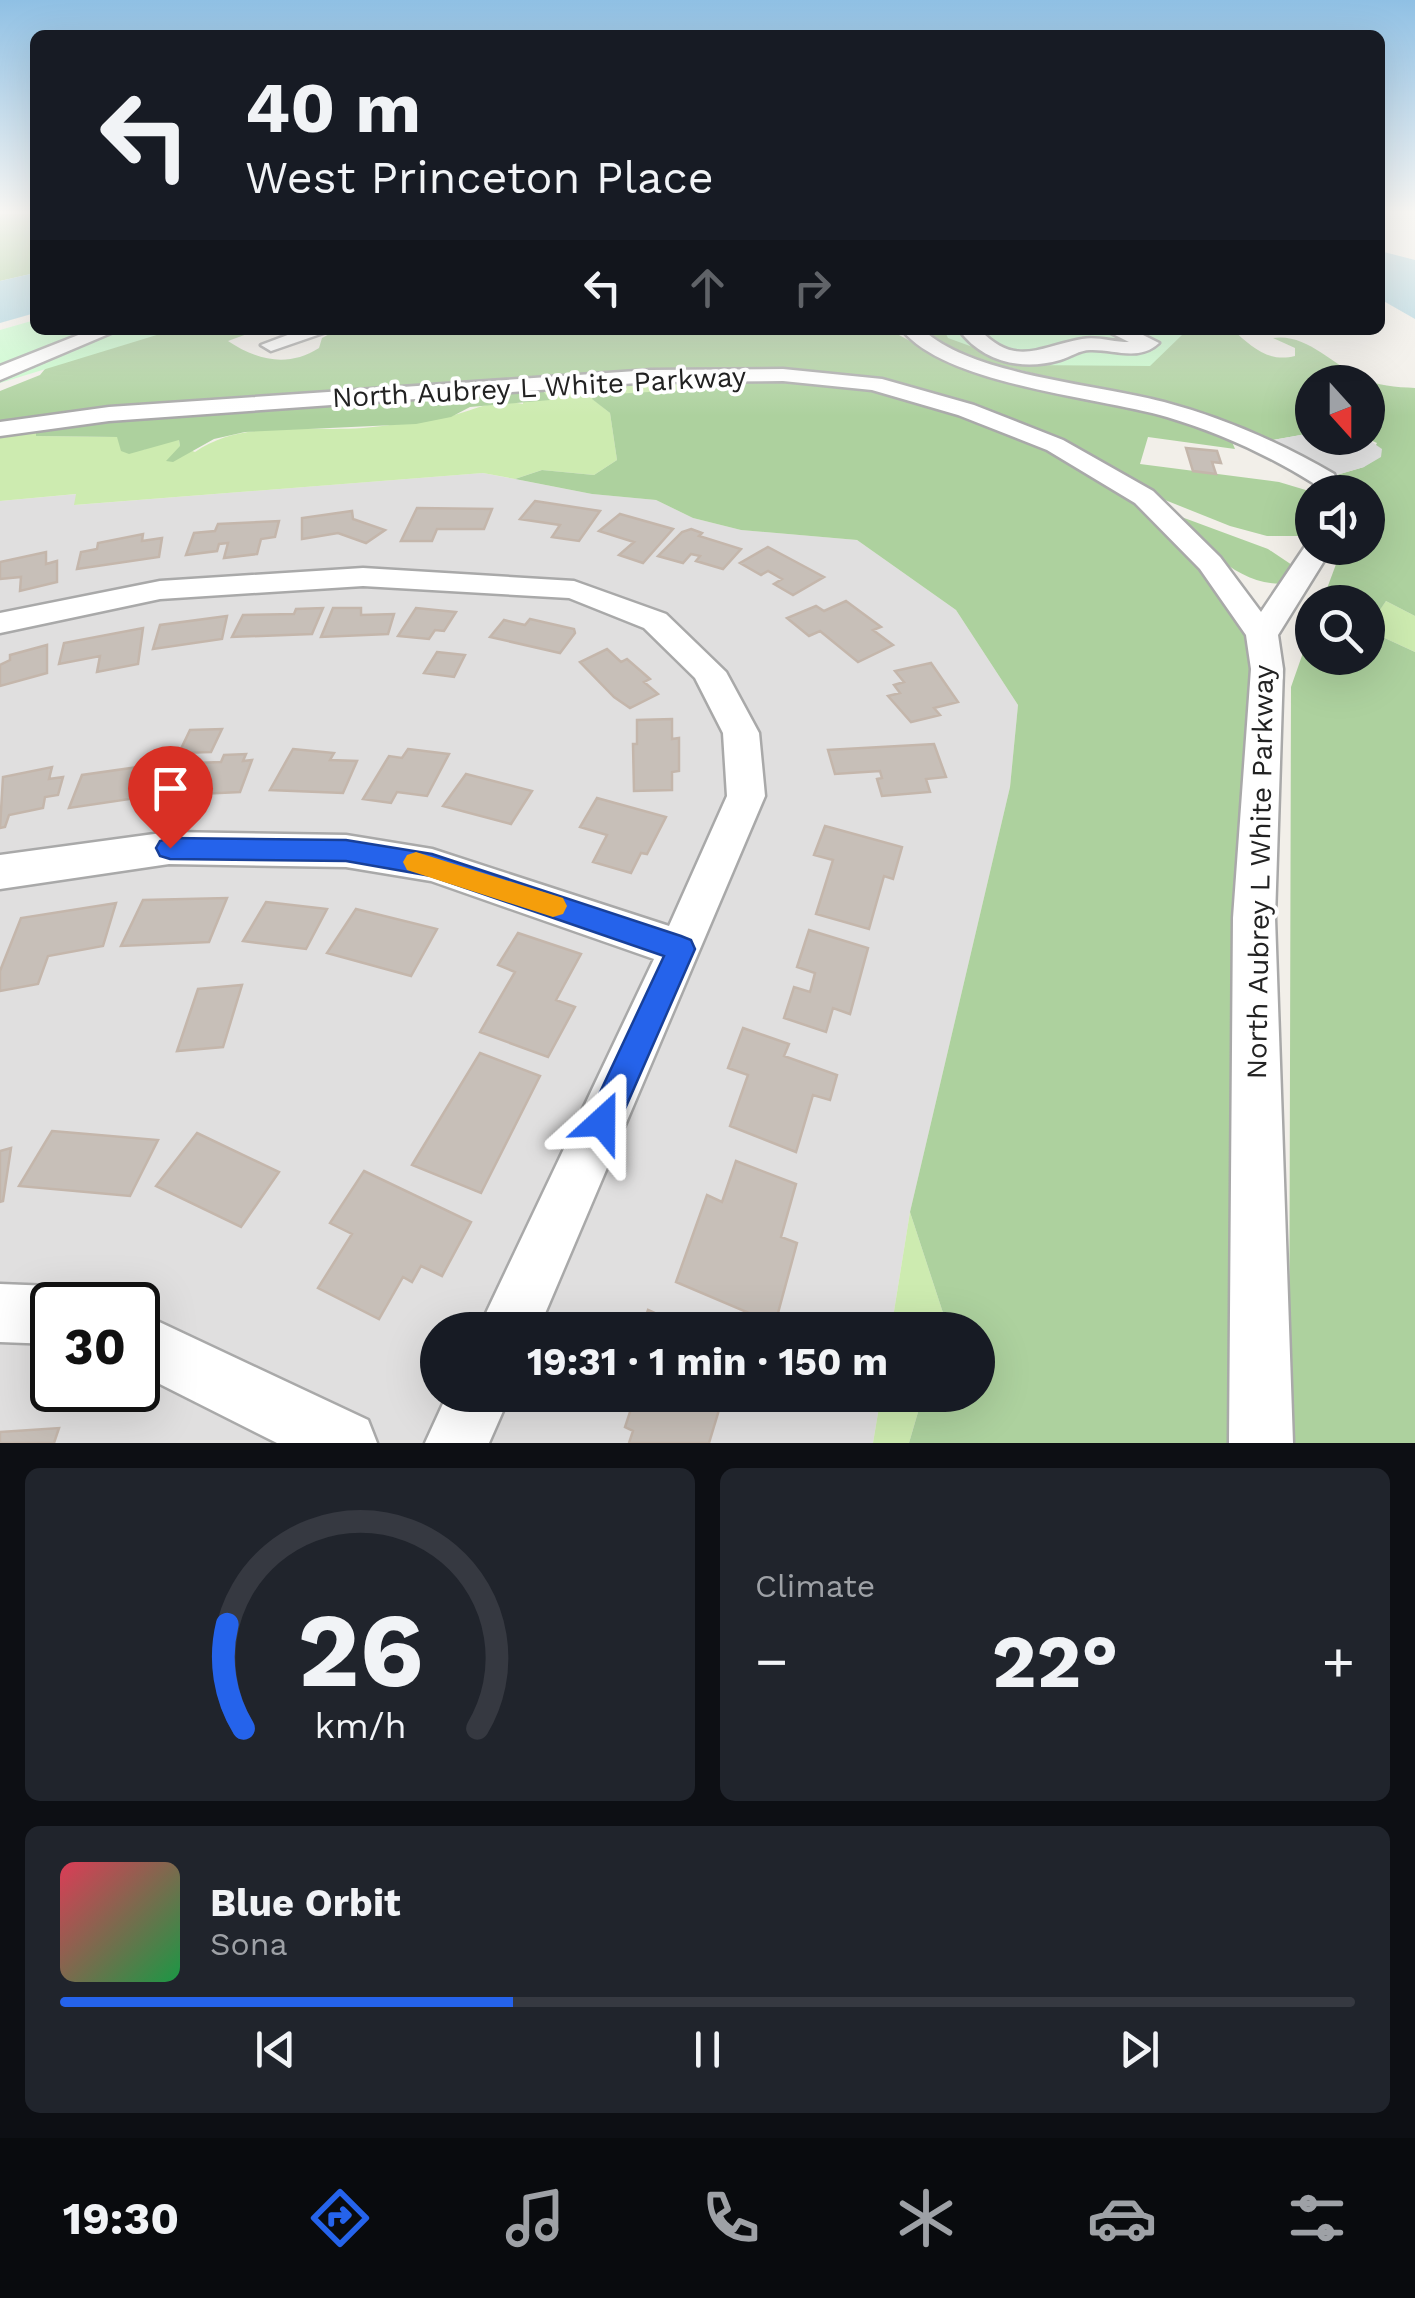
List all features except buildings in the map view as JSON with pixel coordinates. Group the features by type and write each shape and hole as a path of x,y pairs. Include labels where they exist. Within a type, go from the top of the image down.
{"street":[{"path":"0,374 96,335"},
{"path":"272,344 304,335"},
{"path":"974,335 986,348 1013,358 1043,358 1088,344"},
{"path":"1069,335 1088,344 1132,349 1149,342 1129,335"},
{"path":"915,336 960,360 1178,412 1241,436 1242,446 1251,458 1274,474 1295,481"},
{"name":"North Aubrey L White Parkway","path":"0,430 110,414 652,376 783,375 874,384 966,410 1055,445 1144,497 1210,562 1262,635 1267,707 1254,918 1261,1443"},
{"path":"1262,635 1307,565"},
{"path":"0,623 160,590 363,577 574,590 656,621 710,672 741,733 746,796 516,1312"},
{"path":"0,872 170,848 346,851 432,865 681,949"},
{"path":"0,1314 30,1315"},
{"path":"160,1353 345,1443"},
{"path":"457,1443 471,1412"}],"shaded area":[{"path":"1295,436 1295,455 1381,457 1364,467 1331,475 1267,441"},
{"path":"483,473 592,494 656,500 693,518 741,530 857,540 956,610 1018,705 1010,787 910,1212 894,1312 420,1312 420,1412 878,1412 873,1443 0,1443 0,501 77,494 75,505"}],"green space":[{"path":"30,321 30,335 157,335 0,383 0,330"},
{"path":"121,335 244,335 228,341 261,357 284,360 319,348 322,338 328,335 899,335 947,361 1170,413 1230,437 1235,449 1148,437 1140,464 1295,487 1295,536 1267,536 1230,526 1150,494 972,408 782,372 0,427 0,391 40,375 54,358"},
{"path":"927,335 1239,335 1268,355 1295,356 1295,348 1273,338 1285,338 1297,340 1340,365 1295,365 1295,436 1267,441 1185,409 956,355"},
{"path":"946,335 1182,335 1150,366 1022,365"},
{"path":"741,378 685,390 593,399 610,413 617,460 594,475 542,470 515,479 483,473 74,505 76,494 0,501 0,433 45,427 36,436 117,437 143,450 179,440 180,446 195,452 213,442 254,431 373,427 451,416 500,403 523,404 524,388"},
{"path":"741,378 813,382 887,393 960,413 1031,440 1097,477 1157,521 1207,575 1247,637 1254,661 1258,705 1232,1443 909,1443 918,1412 995,1412 995,1312 943,1312 910,1212 1010,787 1018,705 956,610 857,540 741,530 693,518 656,500 592,494 515,479 542,470 594,475 617,460 610,413 592,399 595,395 685,390"},
{"path":"1385,385 1415,388 1415,616 1385,602 1385,585 1328,585 1336,565 1385,565 1385,475 1336,475 1364,467 1370,455 1385,455"},
{"path":"524,388 543,391 550,400 470,407 451,417 416,424 245,432 214,439 173,462 166,461 180,446 179,440 129,454 121,451 117,437 36,436 36,431 100,421"},
{"path":"1168,512 1268,549 1298,569 1290,583 1271,583 1238,572"},
{"path":"1385,602 1415,616 1415,652 1385,638"},
{"path":"1385,638 1415,652 1415,1443 1289,1443 1291,687 1295,675 1385,675"},
{"path":"910,1212 943,1312 894,1312"},
{"path":"878,1412 918,1412 909,1443 873,1443"}],"water":[{"path":"0,281 30,281 30,314 0,323"},
{"path":"1385,281 1415,281 1415,319 1385,302"}],"slow traffic":[{"path":"416,862 553,906"}],"route":[{"path":"170,848 346,851 432,865 681,949 602,1122"}]}
